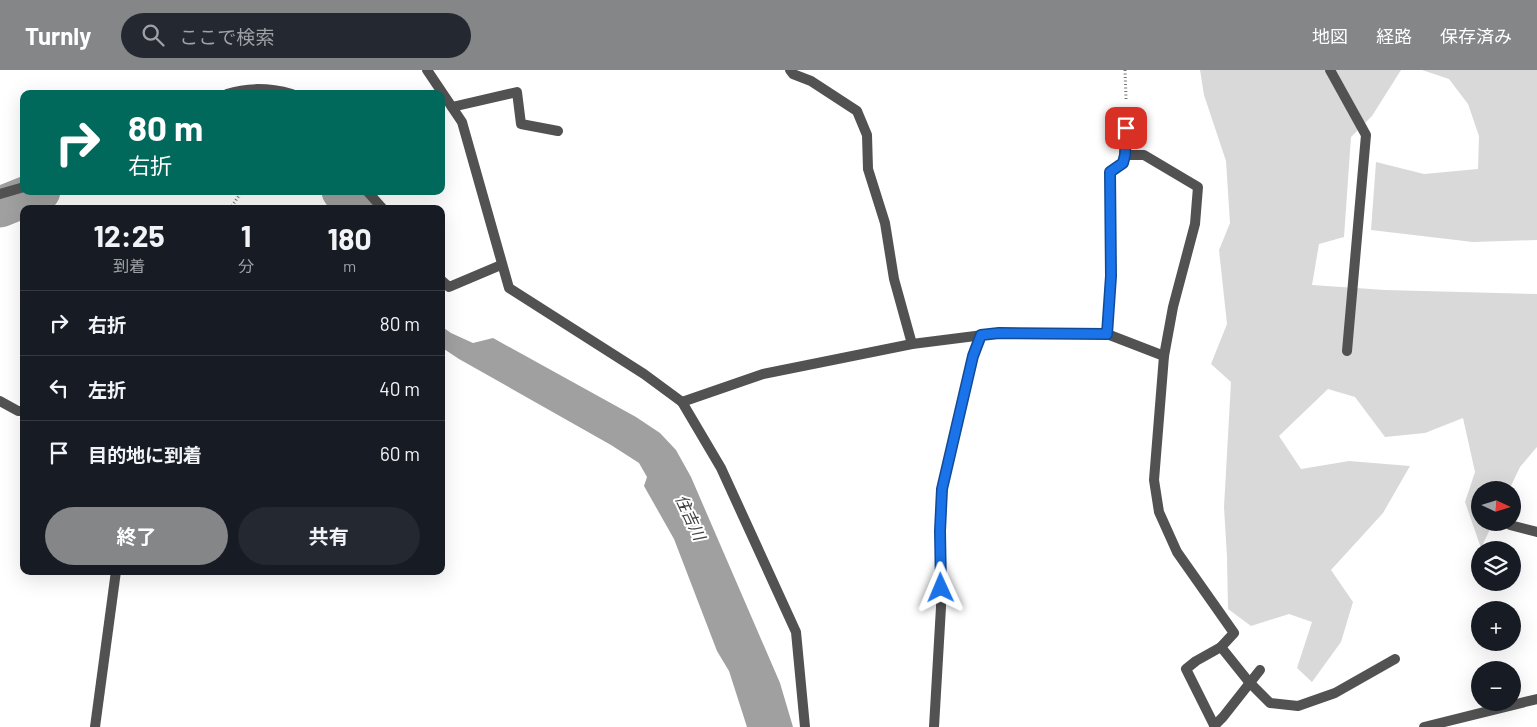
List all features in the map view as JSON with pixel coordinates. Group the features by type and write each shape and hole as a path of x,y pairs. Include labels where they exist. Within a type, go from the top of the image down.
{"street":[{"path":"427,70 441,90"},
{"path":"790,70 793,74 811,82 857,110 867,135 868,170 885,223 894,279 912,344"},
{"path":"1330,70 1366,135 1347,352"},
{"path":"245,90 279,90"},
{"path":"452,107 516,92 521,124 558,131"},
{"path":"445,97 462,122 508,288 644,374 682,402 721,468 796,632 804,727"},
{"path":"1107,334 1111,276 1110,172 1123,163 1127,115"},
{"path":"1125,155 1144,155 1198,187 1195,224 1172,307 1164,356 1154,480 1159,512 1177,552 1234,633 1221,648 1196,661 1186,669 1215,726 1260,670"},
{"path":"0,194 20,188"},
{"path":"371,195 379,205"},
{"path":"445,284 449,287 501,265"},
{"path":"682,402 763,374 912,344 999,333 1107,334 1164,356"},
{"path":"934,727 941,606 940,531 942,489 973,356 981,335"},
{"path":"0,401 20,411"},
{"path":"1521,528 1537,532"},
{"path":"95,727 115,575"},
{"path":"1221,648 1270,704 1298,706 1335,693 1394,659"},
{"path":"1424,727 1537,699"}],"path":[{"path":"1126,70 1127,115"}],"shaded area":[{"path":"1200,70 1401,70 1372,116 1351,137 1344,237 1319,244 1312,285 1385,290 1537,294 1537,447 1520,467 1513,481 1472,481 1475,472 1463,418 1425,433 1385,437 1355,397 1328,389 1279,436 1301,469 1349,461 1410,466 1383,513 1331,570 1353,602 1341,642 1312,682 1297,668 1312,622 1289,614 1251,626 1228,609 1224,507 1231,382 1211,364 1227,324 1219,250 1230,223 1226,161 1204,95"},
{"path":"1422,70 1537,70 1537,240 1473,242 1371,230 1376,162 1424,174 1478,169 1479,136 1468,104 1449,79"},
{"path":"1471,484 1471,519 1465,502"},
{"path":"1475,531 1489,531 1484,541 1479,541"}],"water":[{"path":"445,329 473,343 493,338 636,417 660,433 676,450 691,477 780,683 793,727 747,727 729,671 717,651 674,539 644,486 647,477 639,463 611,445 445,350"}],"waterway":[{"name":"住吉川","path":"0,207 30,195"},
{"name":"住吉川","path":"345,195 351,205"}],"route":[{"path":"941,588 940,531 942,489 973,356 981,335 999,333 1107,334 1111,276 1110,172 1123,163 1126,128"}]}
